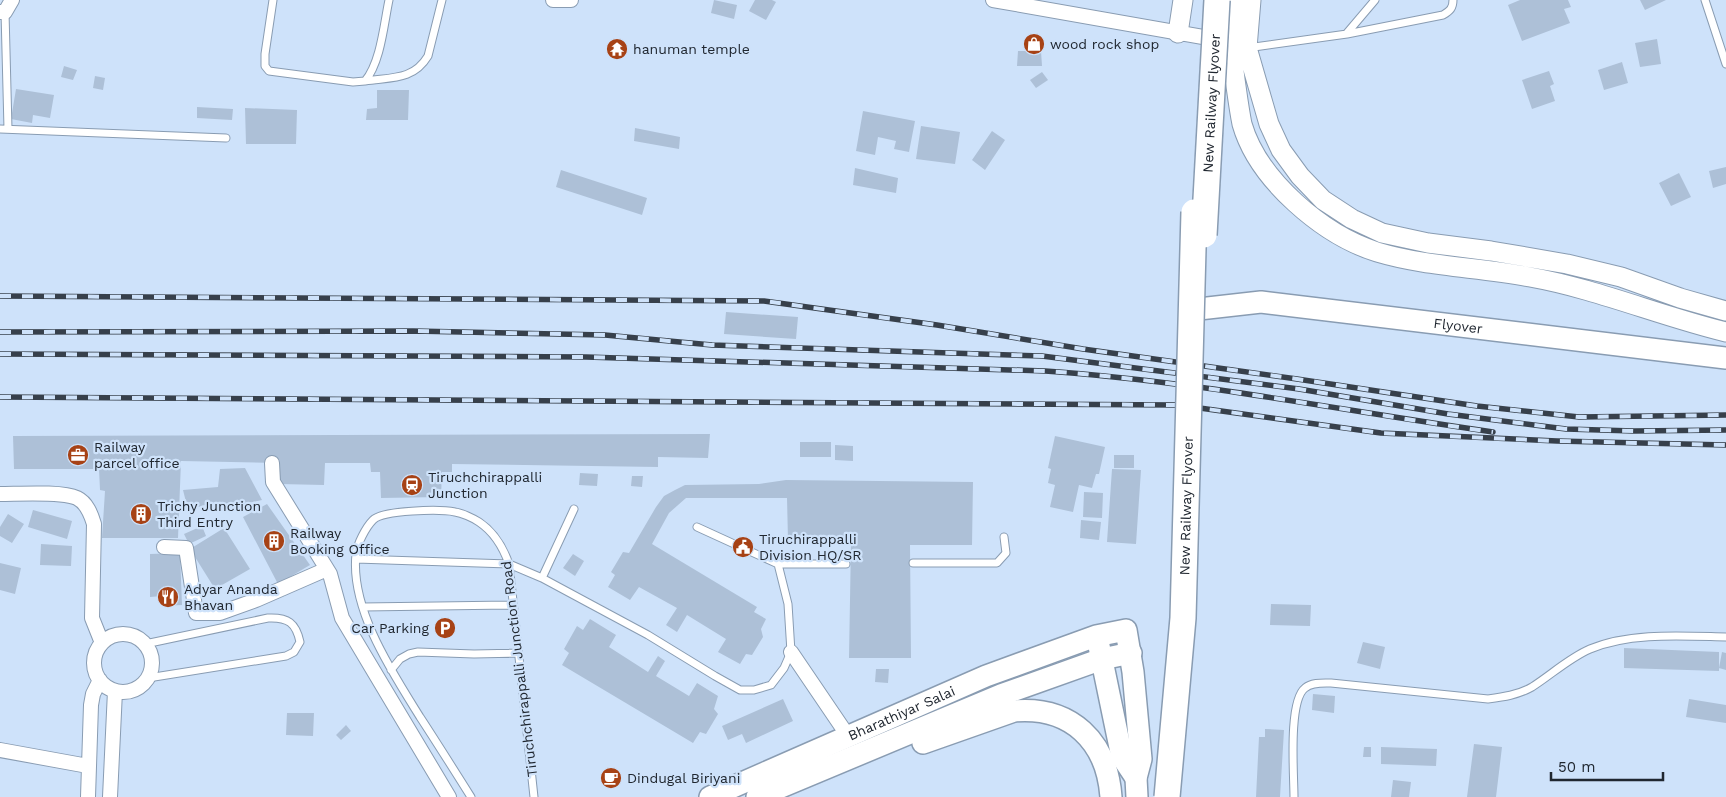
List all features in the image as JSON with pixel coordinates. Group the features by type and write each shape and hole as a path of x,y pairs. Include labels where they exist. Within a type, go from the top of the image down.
{"highway":[{"name":"New Railway Flyover","path":"1197,149 1204,0"},
{"name":"New Railway Flyover","path":"1167,797 1182,618 1197,302 1202,276 1217,0"},
{"name":"New Railway Flyover","path":"1180,797 1194,606 1197,302 1194,212"}],"main road":[{"name":"Flyover","path":"1197,302 1252,292 1313,297 1726,347"},
{"name":"Flyover","path":"1197,302 1261,302 1726,358"},
{"name":"Bharathiyar Salai","path":"710,797 986,676 1096,636 1126,630 1130,653 1102,659 1001,695 757,797"},
{"path":"1096,636 1122,757 1136,787"},
{"path":"1130,653 1138,710 1141,759 1136,787"},
{"path":"867,752 894,754 1014,710 1044,711 1060,716 1089,737 1100,752 1110,786 1111,797"}],"street":[{"path":"554,0 571,0"},
{"path":"993,0 1238,45"},
{"path":"1178,33 1183,0"},
{"path":"1232,0 1238,45 1242,124 1255,153 1279,187 1308,214 1343,238 1377,252 1425,262 1530,276 1585,290 1672,318 1726,332"},
{"path":"1251,0 1238,45 1269,124 1281,150 1300,176 1324,200 1352,219 1382,234 1576,266 1621,277 1680,298 1726,311"},
{"path":"272,463 273,482 330,574 342,618 449,797"},
{"path":"0,494 66,495 78,499 89,510 94,524 92,618 102,643"},
{"path":"164,547 186,548 196,613 220,613 256,600 327,569"},
{"path":"124,634 138,638 145,644 152,660 148,678 142,685 134,690 115,690 100,680 94,661 96,652 102,643 110,637 124,634"},
{"path":"790,652 848,736"},
{"path":"88,797 91,705 93,694 100,680"},
{"path":"110,797 115,690"},
{"path":"0,750 88,766"}],"lane":[{"path":"274,0 264,66 269,71 352,82 406,76 417,70 428,56 442,0"},
{"path":"365,80 377,56 390,0"},
{"path":"1347,34 1375,0"},
{"path":"1238,45 1347,34 1443,15 1450,11 1453,0"},
{"path":"1705,0 1726,64"},
{"path":"6,8 8,129"},
{"path":"0,129 226,138"},
{"path":"542,578 574,509"},
{"name":"Tiruchchirappalli Junction Road","path":"471,797 391,670 371,629 363,607 356,575 356,552 365,531 374,519 388,514 410,510 455,512 478,521 494,536 504,550 509,564 534,797"},
{"path":"696,527 778,564 846,564"},
{"path":"913,563 997,563 1006,553 1004,537"},
{"path":"356,560 509,564 542,578 648,635 740,690 754,690 771,685 784,668 790,652 788,604 778,564"},
{"path":"363,607 513,606"},
{"path":"145,644 279,617 290,621 298,631 300,642 294,652 286,656 148,678"},
{"path":"1294,797 1294,720 1298,698 1305,688 1317,683 1331,682 1488,699 1509,696 1531,688 1588,649 1616,640 1671,636 1726,637"},
{"path":"391,670 400,660 409,654 418,652 518,653"}],"building":[{"path":"714,0 737,5 734,19 711,13"},
{"path":"755,0 772,0 776,2 766,20 749,11"},
{"path":"1520,0 1568,0 1571,7 1564,9 1570,23 1522,41 1508,5"},
{"path":"1640,0 1666,0 1645,10"},
{"path":"1657,39 1661,64 1640,67 1635,43"},
{"path":"1018,51 1041,51 1042,66 1017,66"},
{"path":"1622,62 1628,83 1604,90 1598,70"},
{"path":"64,66 77,70 73,80 61,77"},
{"path":"1549,71 1554,84 1550,86 1555,101 1532,109 1522,80"},
{"path":"1042,72 1048,80 1036,88 1030,80"},
{"path":"95,76 105,78 103,90 93,88"},
{"path":"16,89 54,95 50,118 33,115 32,123 11,119"},
{"path":"377,90 409,90 408,120 366,120 367,109 377,108"},
{"path":"197,107 233,109 232,120 197,118"},
{"path":"245,108 297,110 296,144 246,144"},
{"path":"863,111 915,121 909,152 894,149 896,141 878,137 875,155 856,151"},
{"path":"921,126 960,132 955,164 916,159"},
{"path":"635,128 680,137 679,149 634,141"},
{"path":"992,131 1005,140 985,170 972,160"},
{"path":"1726,167 1726,184 1713,188 1709,171"},
{"path":"855,168 898,178 896,193 853,185"},
{"path":"561,170 647,198 642,215 556,187"},
{"path":"1679,173 1691,197 1671,206 1659,183"},
{"path":"726,312 798,317 796,339 724,334"},
{"path":"710,434 708,458 658,457 658,467 452,464 452,472 442,472 441,497 381,498 380,472 371,472 370,463 325,463 324,485 279,484 279,463 181,461 178,538 102,538 105,491 100,490 99,469 14,469 13,436"},
{"path":"1055,436 1105,447 1099,474 1096,474 1092,488 1079,485 1073,512 1050,507 1055,485 1048,483 1051,469 1048,468"},
{"path":"800,442 831,442 831,457 800,457"},
{"path":"835,445 853,446 853,461 835,460"},
{"path":"1114,455 1134,455 1134,468 1114,468"},
{"path":"245,468 262,500 227,505 227,511 213,511 212,503 188,510 183,490 218,487 220,469"},
{"path":"1112,469 1141,470 1136,544 1107,542"},
{"path":"580,473 598,474 597,486 579,485"},
{"path":"632,476 643,476 642,487 631,486"},
{"path":"786,480 973,482 972,545 910,545 911,658 849,658 851,542 788,540 787,498 686,498 669,513 652,544 757,607 754,612 766,619 761,629 763,637 752,655 746,654 740,664 718,652 726,639 687,615 677,632 666,625 677,608 639,587 630,600 608,587 615,575 611,572 623,552 629,553 664,496 685,485 759,484"},
{"path":"1084,492 1103,493 1102,518 1083,517"},
{"name":"Railway Booking Office","path":"267,504 310,565 278,584 243,517"},
{"path":"33,510 72,521 67,539 28,527"},
{"path":"8,514 24,524 12,543 0,536 0,527"},
{"path":"1081,520 1101,522 1099,540 1080,538"},
{"path":"202,526 206,536 189,544 184,534"},
{"path":"224,528 250,569 215,589 190,549"},
{"path":"41,544 72,546 71,566 40,565"},
{"path":"180,553 182,605 162,606 162,596 150,597 150,554"},
{"path":"573,554 584,561 575,576 563,568"},
{"path":"0,563 21,568 15,594 0,590"},
{"path":"1271,604 1311,605 1310,626 1270,625"},
{"path":"590,619 616,635 609,647 648,672 658,656 665,661 656,676 689,696 697,683 718,696 714,709 718,714 706,734 700,732 693,743 562,665 569,653 564,649 577,626 583,630"},
{"path":"1363,642 1385,647 1380,669 1357,663"},
{"path":"1624,648 1719,652 1719,671 1624,668"},
{"path":"1722,652 1726,653 1726,670 1719,668"},
{"path":"876,669 889,669 888,683 875,682"},
{"path":"1313,694 1335,696 1334,713 1312,710"},
{"path":"783,699 793,721 746,743 742,734 728,740 722,726"},
{"path":"1689,699 1726,705 1726,723 1686,717"},
{"path":"287,713 314,713 313,736 286,735"},
{"path":"346,725 351,731 341,740 336,735"},
{"path":"1265,729 1284,730 1280,797 1256,797 1259,737 1265,737"},
{"path":"1474,744 1502,747 1496,797 1467,797"},
{"path":"1364,747 1371,747 1371,757 1363,757"},
{"path":"1381,747 1437,749 1436,766 1381,764"},
{"path":"1393,780 1411,782 1409,797 1391,797"}],"railway":[{"path":"0,296 764,301 1477,406 1579,417 1726,415"},
{"path":"0,332 413,331 605,335 712,345 1042,356 1299,389 1448,414 1566,429 1634,431 1726,430"},
{"path":"0,354 586,357 1045,371 1213,389 1493,432"},
{"path":"0,397 1178,405 1381,433 1557,441 1726,445"}],"place":[{"name":"wood rock shop","path":"1034,44"},
{"name":"hanuman temple","path":"617,49"},
{"name":"Railway parcel office","path":"78,455"},
{"name":"Tiruchchirappalli Junction","path":"412,485"},
{"name":"Trichy Junction Third Entry","path":"141,514"},
{"name":"Railway Booking Office","path":"274,541"},
{"name":"Tiruchirappalli Division HQ/SR","path":"743,547"},
{"name":"Adyar Ananda Bhavan","path":"168,597"},
{"name":"Car Parking","path":"445,628"},
{"name":"Dindugal Biriyani","path":"611,778"}]}
